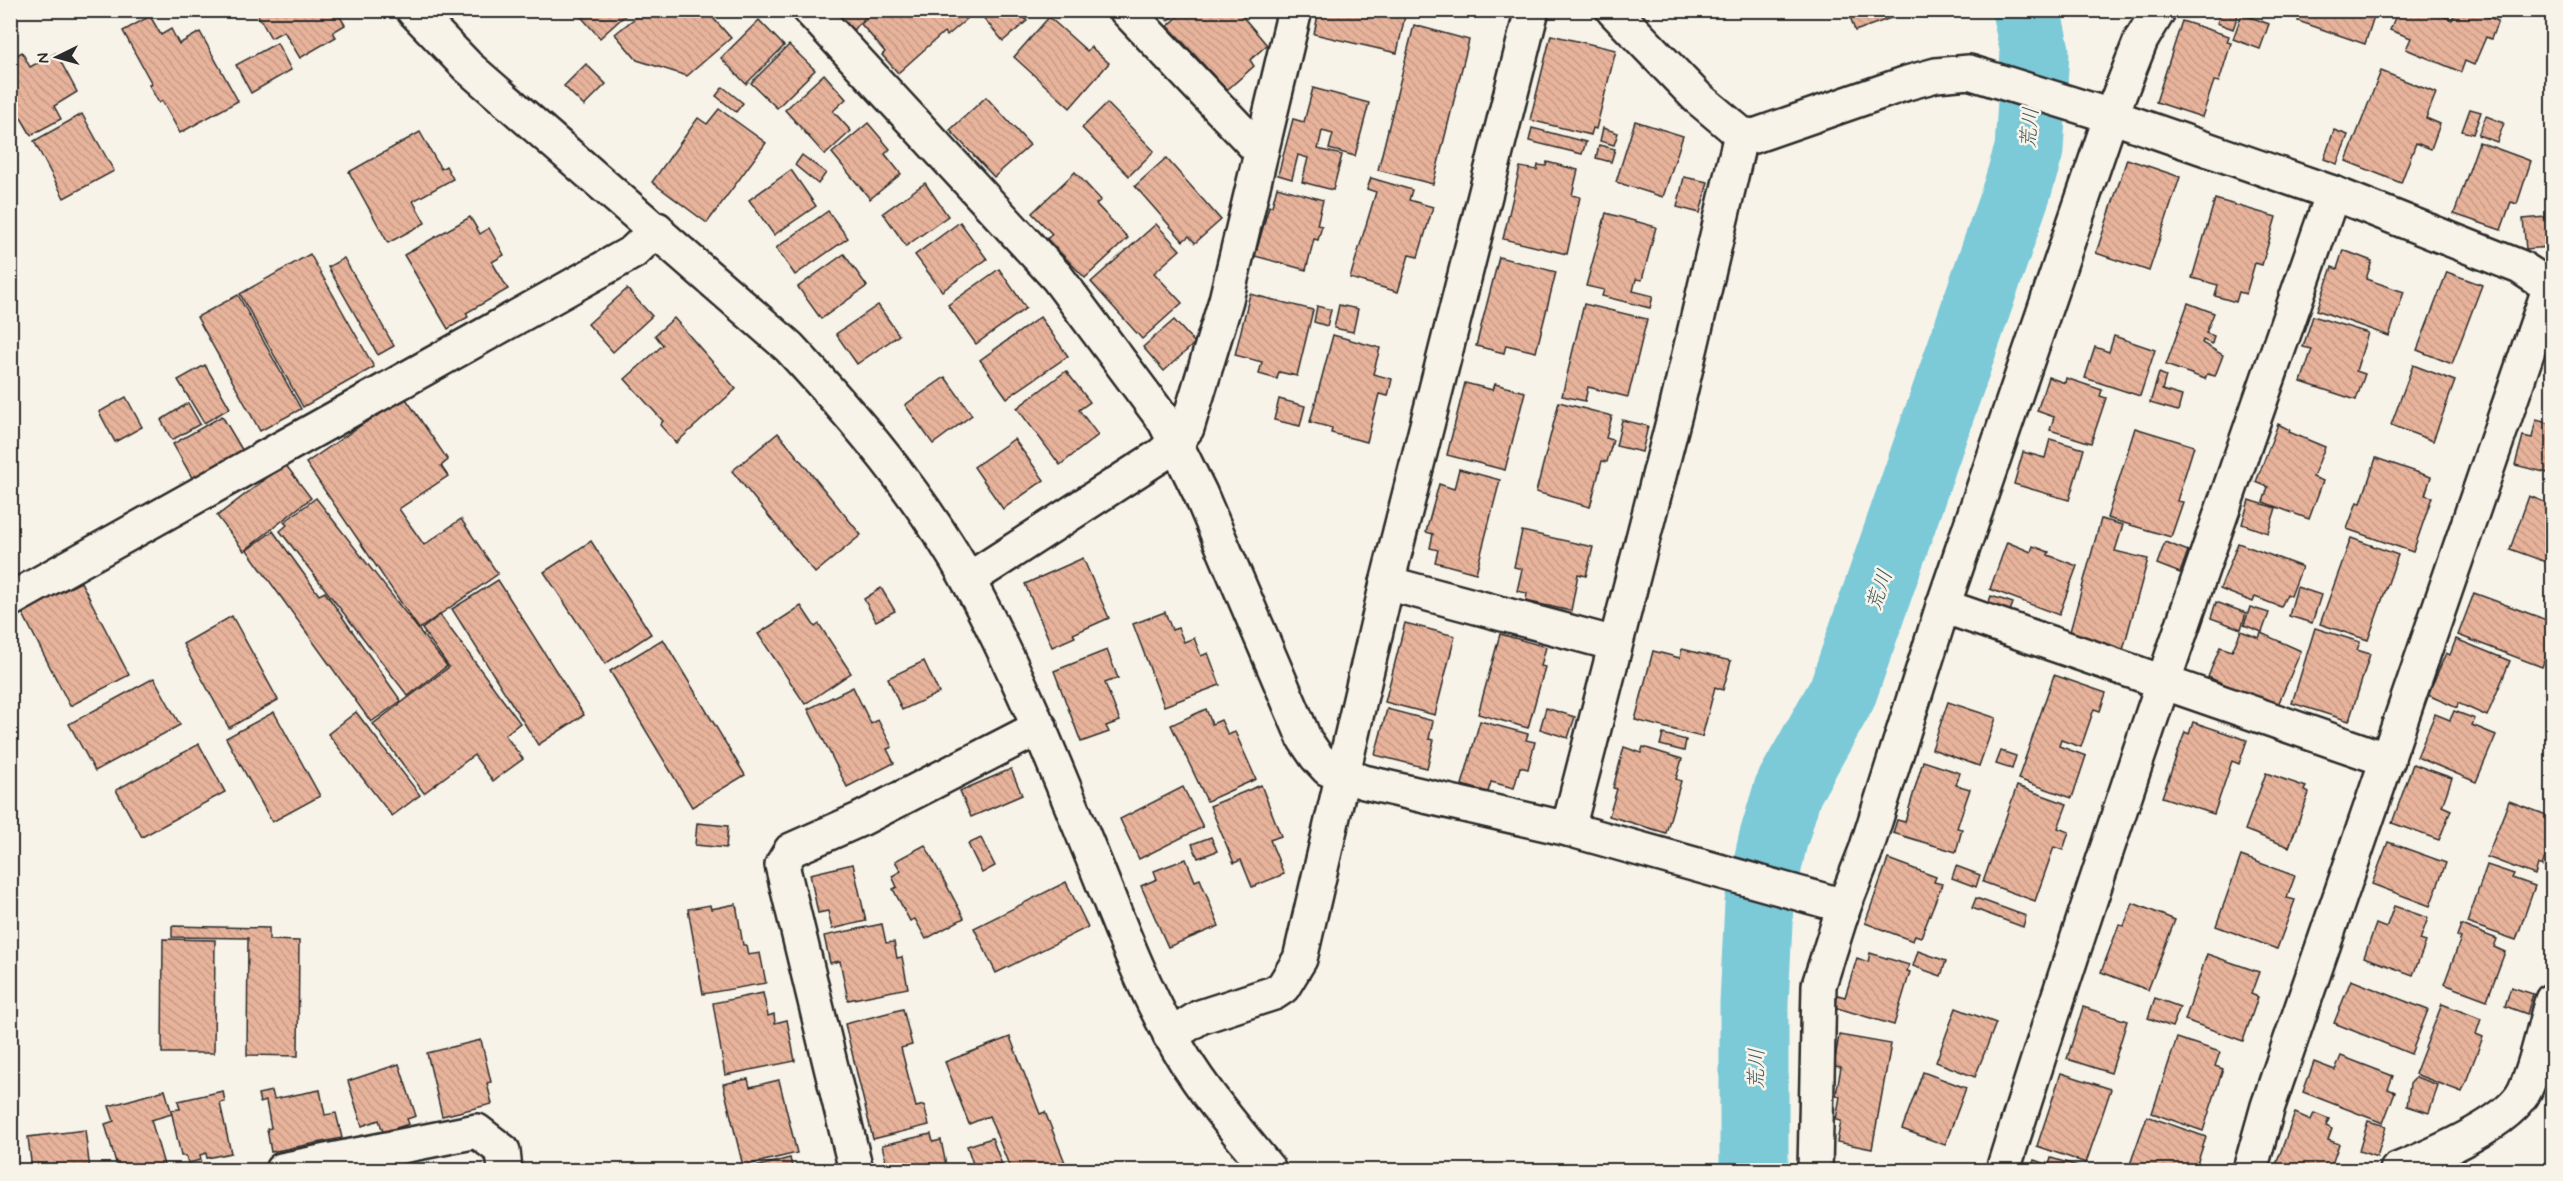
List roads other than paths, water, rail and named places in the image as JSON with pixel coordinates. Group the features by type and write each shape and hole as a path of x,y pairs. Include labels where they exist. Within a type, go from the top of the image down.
{"street":[{"path":"413,10 468,66 657,229 789,347 831,392 918,502 968,580 1040,727 1138,970 1170,1036 1216,1105 1269,1170"},
{"path":"810,10 1057,277 1132,374 1176,442 1305,740 1322,763 1342,775 1568,829 1844,906"},
{"path":"1126,10 1260,151"},
{"path":"968,580 1176,442 1187,428 1226,300 1295,10"},
{"path":"1170,1036 1200,1017 1274,993 1290,977 1300,959 1387,583 1532,10"},
{"path":"1613,10 1697,97 1741,134 1754,136 1936,75 1969,72 2111,117 2333,193 2520,267 2551,287 2268,1106 2250,1170"},
{"path":"1815,1170 1819,985 1844,906 1866,850 1943,606 2111,117 2141,40 2159,10"},
{"path":"1568,829 1676,410 1741,134"},
{"path":"2003,1170 2061,985 2162,683 2333,193"},
{"path":"10,600 633,252 657,229"},
{"path":"1387,583 1615,644"},
{"path":"1943,606 2388,760"},
{"path":"856,1170 782,865 791,850 861,819 1040,727"},
{"path":"2397,1170 2453,1147 2515,1105 2525,1090 2553,1000"},
{"path":"282,1170 477,1131 503,1151 504,1170"}],"waterway":[{"name":"荒川","path":"1754,1170 1754,1003 1759,904 1773,840 1788,790 1842,694 2017,190 2029,150 2035,51 2026,10"}]}
